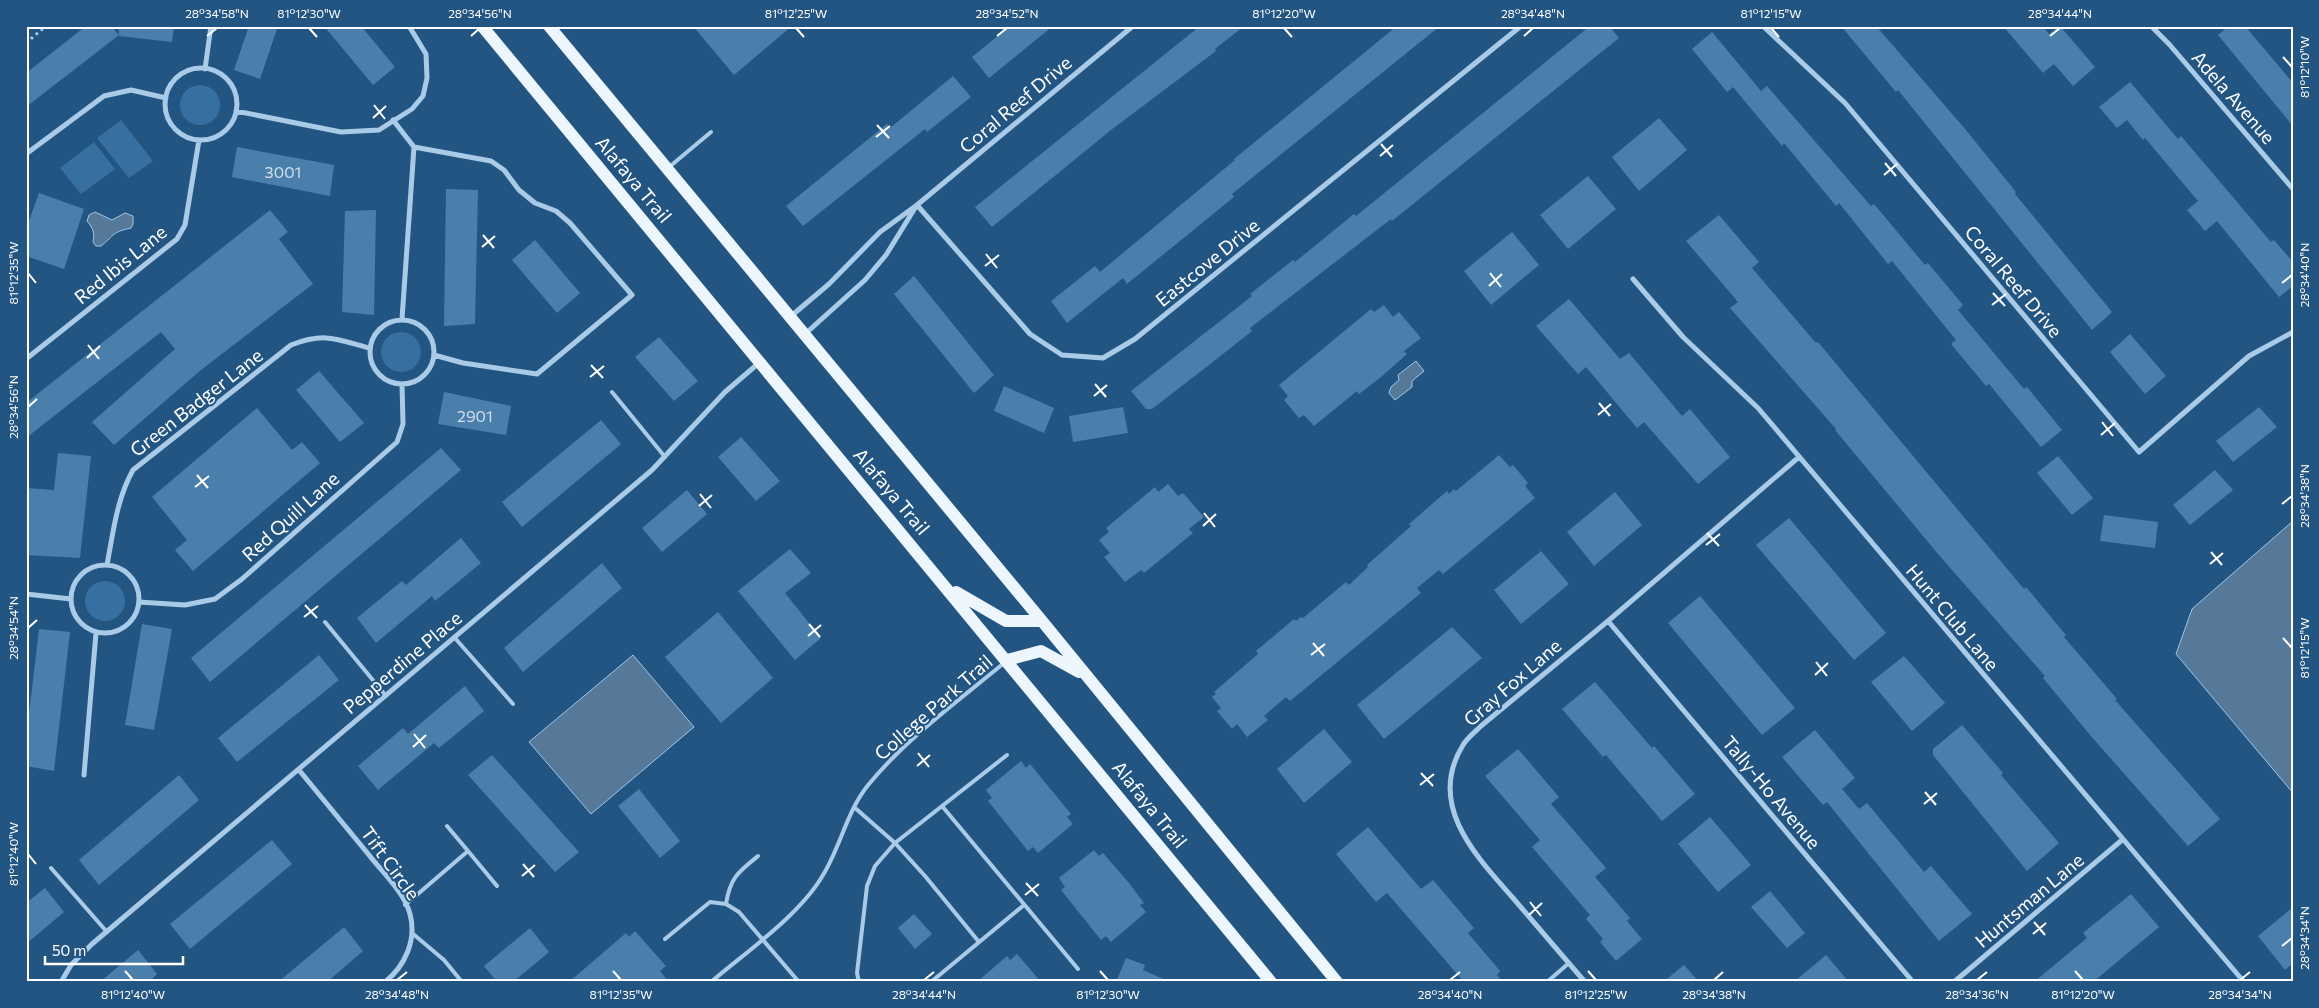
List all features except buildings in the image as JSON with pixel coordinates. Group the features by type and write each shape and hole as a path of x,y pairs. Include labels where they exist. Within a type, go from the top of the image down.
{"main road":[{"name":"Alafaya Trail","path":"482,26 1008,660 1271,982"},
{"name":"Alafaya Trail","path":"549,26 1042,621 1337,982"},
{"path":"947,587 1006,621 1042,621"},
{"path":"1008,660 1041,652 1086,676"}],"street":[{"path":"205,69 211,26"},
{"path":"236,111 341,132 378,130 412,109 422,96 427,78 426,54 409,26"},
{"name":"Coral Reef Drive","path":"790,317 829,284 880,232 917,205 1133,26"},
{"name":"Eastcove Drive","path":"917,205 1030,334 1062,355 1103,358 1136,338 1521,26"},
{"name":"Coral Reef Drive","path":"1763,26 1845,103 2139,452 2249,356 2293,332"},
{"name":"Adela Avenue","path":"2151,26 2169,44 2293,189"},
{"path":"205,69 220,74 229,81 235,91 236,111 230,125 222,134 211,139 187,138 177,131 170,121 166,110 166,98 170,87 177,78 187,72 205,69"},
{"path":"26,154 104,96 131,90 166,98"},
{"path":"393,120 414,147 402,319"},
{"name":"Red Ibis Lane","path":"26,359 177,239 185,225 199,140"},
{"path":"414,147 492,161 498,165 519,190 535,203 556,211 570,223 632,295 536,374 463,363 434,355"},
{"name":"Coral Reef Drive","path":"805,335 865,280 886,256 917,205"},
{"name":"Hunt Club Lane","path":"1633,279 1683,337 1758,408 2244,982"},
{"path":"402,319 412,321 429,334 434,344 434,355 427,372 412,383 402,384 393,383 378,373 372,366 369,348 377,331 384,324 402,319"},
{"name":"Green Badger Lane","path":"107,566 117,514 127,481 134,470 292,345 310,338 331,337 369,348"},
{"name":"Pepperdine Place","path":"61,982 71,965 107,932 665,457 725,392 760,361"},
{"name":"Red Quill Lane","path":"139,602 185,605 214,599 242,579 397,442 403,424 402,384"},
{"name":"Gray Fox Lane","path":"1584,982 1475,855 1453,814 1450,790 1453,768 1463,745 1481,726 1608,621 1799,457"},
{"path":"107,566 118,568 127,573 134,581 138,591 139,602 132,620 125,627 116,632 96,632 80,623 75,616 71,598 76,581 82,574 89,569 107,566"},
{"path":"26,594 71,598"},
{"name":"Tally-Ho Avenue","path":"1608,621 1913,982"},
{"path":"84,775 96,632"},
{"name":"Tift Circle","path":"299,770 398,890 410,914 412,933 406,957 396,973 385,982"},
{"name":"Huntsman Lane","path":"1954,982 2122,840"}],"lane":[{"path":"667,169 711,132"},
{"path":"612,392 665,457"},
{"path":"325,622 386,696"},
{"path":"454,637 513,704"},
{"name":"College Park Trail","path":"711,982 796,910 823,876 854,807 868,784 891,758 1008,660"},
{"path":"859,982 858,974 867,886 875,866 895,843 1007,755"},
{"path":"942,806 1078,969"},
{"path":"854,807 895,843 925,876 979,942"},
{"path":"447,826 497,886"},
{"path":"405,905 468,852"},
{"path":"726,904 729,885 742,869 758,856"},
{"path":"51,868 107,932"},
{"path":"665,939 710,902 726,904 739,912 800,982"},
{"path":"931,982 1024,905"},
{"path":"412,933 444,960 462,982"},
{"path":"1547,982 1569,963"}],"path":[{"path":"26,42 46,26"}],"shaded area":[{"path":"200,85 214,91 220,105 214,119 200,125 186,119 180,105 186,91"},
{"path":"121,120 153,161 129,178 97,138"},
{"path":"94,142 115,169 81,194 60,168"},
{"path":"95,212 112,220 125,213 133,216 133,224 131,228 117,233 101,246 96,246 93,242 93,231 87,221 89,215"},
{"path":"401,332 415,338 421,352 415,366 401,372 387,366 381,352 387,338"},
{"path":"1416,361 1424,371 1412,381 1412,387 1395,400 1389,393 1391,387 1399,380 1398,375"},
{"path":"2293,521 2293,793 2176,654 2192,609"},
{"path":"105,581 119,587 125,601 119,615 105,621 91,615 85,601 91,587"},
{"path":"633,655 694,727 591,814 529,742"}]}
